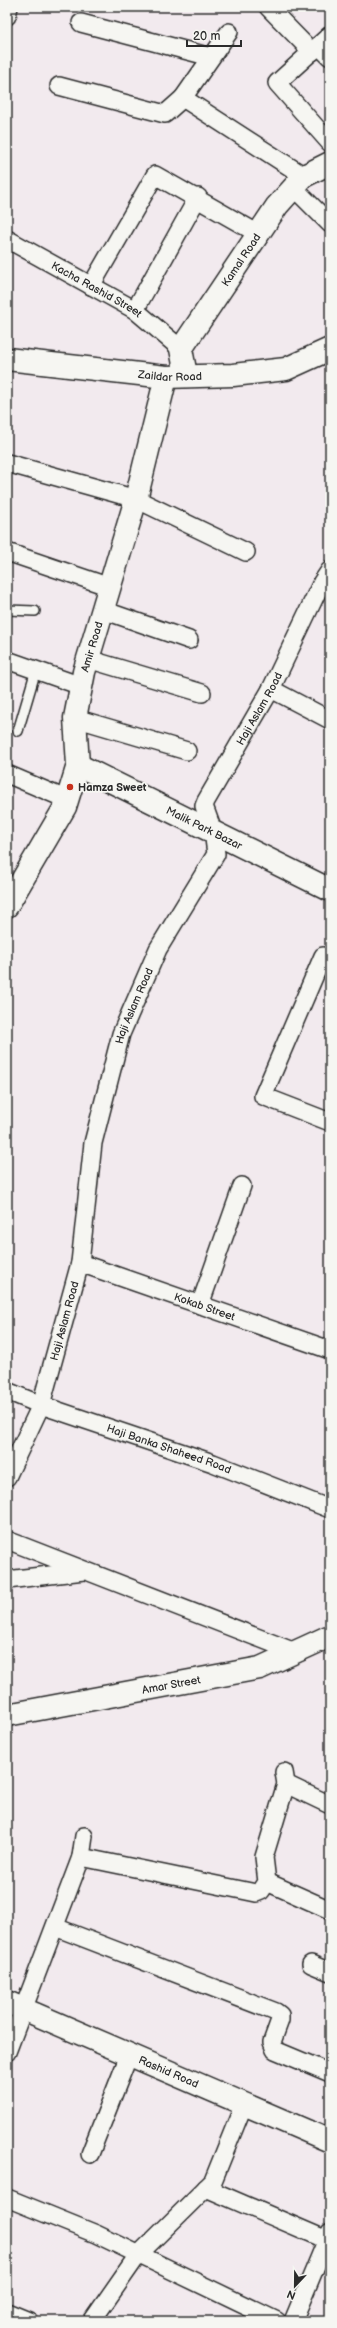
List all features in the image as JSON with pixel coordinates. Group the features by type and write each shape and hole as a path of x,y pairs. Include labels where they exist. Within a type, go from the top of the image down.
{"main road":[{"name":"Kamal Road","path":"181,349 257,233 277,206 299,182 330,163"},
{"path":"176,376 181,349"},
{"name":"Zaildar Road","path":"7,359 176,376 233,375 286,368 330,349"},
{"name":"Amir Road","path":"7,906 13,883 68,800 78,765 75,718 88,659 136,499 176,376"},
{"name":"Malik Park Bazar","path":"78,765 330,890"},
{"name":"Amar Street","path":"7,1715 260,1668 330,1636"},
{"name":"Rashid Road","path":"15,2005 330,2141"}],"street":[{"path":"7,16 9,7"},
{"path":"268,7 323,47 277,83 330,143"},
{"path":"81,23 211,57"},
{"path":"59,86 165,114 183,98 229,32"},
{"path":"183,98 299,182 330,224"},
{"path":"91,286 155,175 198,198 257,233"},
{"path":"135,310 198,198"},
{"name":"Kacha Rashid Street","path":"7,239 135,310 181,349"},
{"path":"7,463 136,499 246,552"},
{"path":"7,552 110,587"},
{"name":"Haji Aslam Road","path":"7,1477 41,1405 80,1263 93,1143 121,1034 158,948 216,854 213,831 205,813 206,801 271,689 327,579"},
{"path":"103,610 189,640"},
{"path":"88,659 202,693"},
{"path":"7,660 82,686"},
{"path":"271,689 330,720"},
{"path":"75,718 187,750"},
{"path":"7,774 68,800"},
{"path":"323,956 263,1096 330,1122"},
{"path":"200,1305 242,1186"},
{"name":"Kokab Street","path":"80,1263 330,1350"},
{"name":"Haji Banka Shaheed Road","path":"7,1391 41,1405 213,1463 330,1509"},
{"path":"7,1540 295,1652"},
{"path":"7,1580 85,1570"},
{"path":"81,1857 256,1893 261,1891 267,1882 264,1857 285,1778 330,1805"},
{"path":"7,2052 15,2005 55,1927 81,1857 84,1836"},
{"path":"267,1882 330,1910"},
{"path":"55,1927 276,2012 280,2016 280,2020 272,2042 275,2050 330,2073"},
{"path":"311,1964 330,1972"},
{"path":"90,2154 129,2055"},
{"path":"92,2321 138,2255 213,2180 244,2104"},
{"path":"206,2188 328,2236 293,2321"},
{"path":"7,2198 96,2234 277,2321"},
{"path":"7,2312 29,2321"}],"lane":[{"path":"7,610 35,611"},
{"path":"18,731 36,670"}],"place":[{"name":"Hamza Sweet","path":"70,787"}]}
